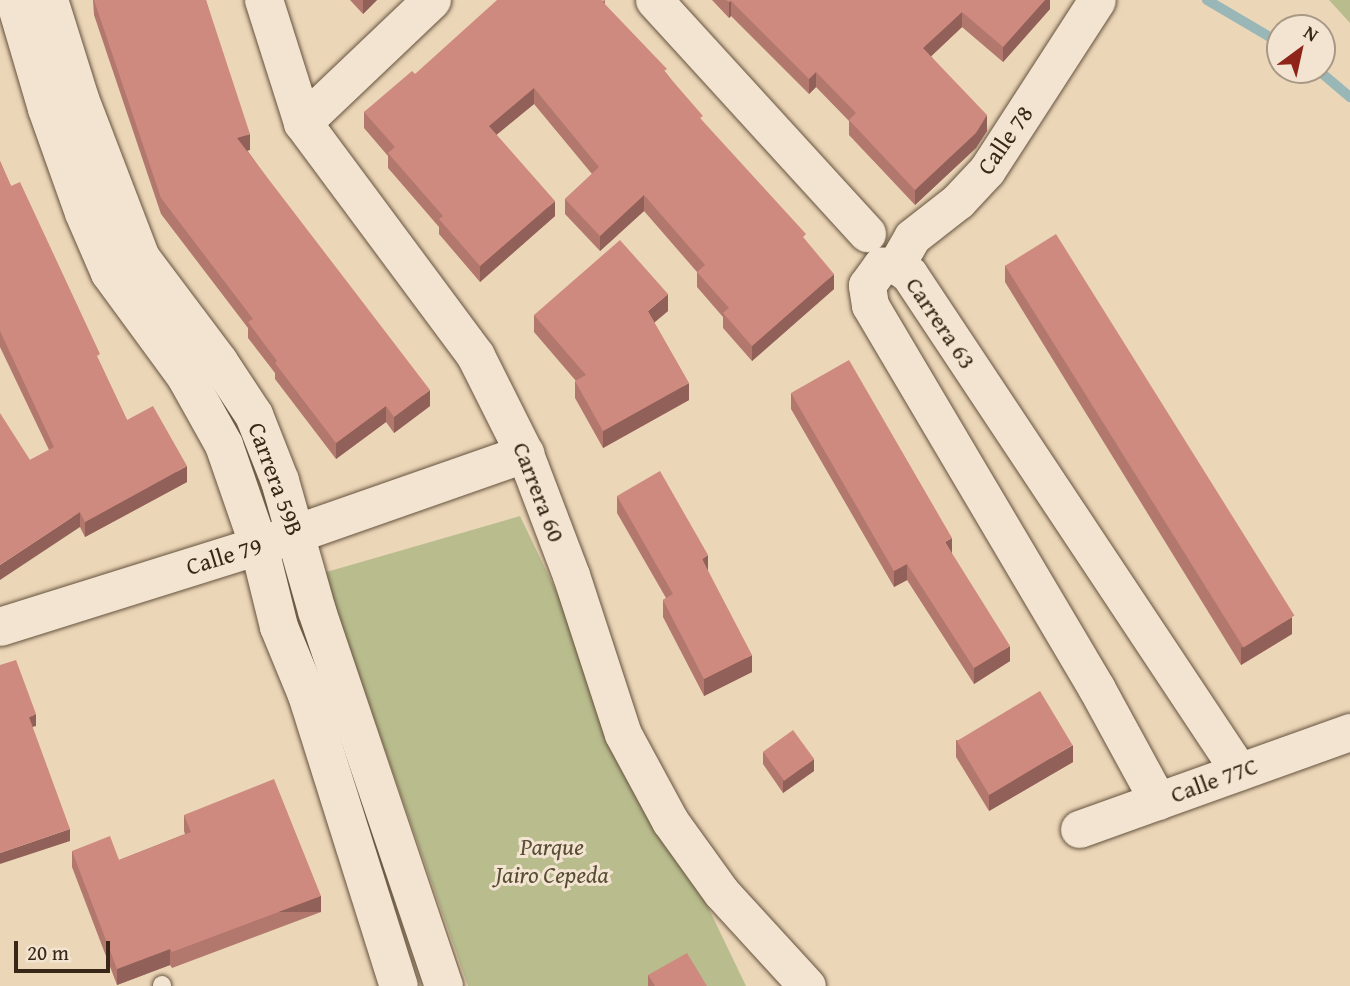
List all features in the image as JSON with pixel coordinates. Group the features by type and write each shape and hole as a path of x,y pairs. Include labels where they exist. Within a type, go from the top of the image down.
{"street":[{"name":"Carrera 59B","path":"15,0 63,104 141,258 219,362 254,415 280,481 317,611 433,983"},
{"name":"Carrera 59B","path":"49,0 63,104 84,213 110,273 187,377 224,445 259,546 279,628 307,695 399,986"},
{"name":"Carrera 60","path":"264,0 303,123 476,356 525,454 571,575 623,734 670,821 721,892 807,986"},
{"path":"303,123 432,0"},
{"path":"654,0 867,233"},
{"name":"Calle 78","path":"896,265 912,237 958,201 987,170 1097,0"},
{"name":"Carrera 63","path":"1158,801 1097,689 870,304 867,295 870,278 881,266 896,265 909,274 1240,771"},
{"name":"Calle 79","path":"0,627 296,534 525,454"},
{"name":"Calle 77C","path":"1079,830 1350,732"}],"green space":[{"path":"1329,0 1350,0 1350,23"},
{"name":"Parque Jairo Cepeda","path":"520,516 746,986 468,986 323,573"}],"building":[{"path":"94,0 206,0 250,134 237,138 430,390 394,417 386,406 336,443 275,363 277,361 248,322 253,319 161,198"},
{"path":"497,0 603,0 667,69 664,71 703,116 700,118 806,234 803,237 834,274 752,346 723,313 729,308 697,272 705,265 644,195 600,236 565,199 599,167 534,88 489,126 555,201 480,266 439,219 443,216 388,153 395,147 364,112 412,71 415,74"},
{"path":"726,0 1045,0 1003,47 962,12 923,48 987,115 976,133 915,190 849,120 856,113 816,72 809,79 731,1"},
{"path":"0,161 11,186 20,182 100,354 97,356 127,420 153,406 187,466 85,522 80,512 0,565 0,413 30,460 54,447 0,331"},
{"path":"1056,234 1294,616 1244,647 1005,266"},
{"path":"620,240 668,294 648,311 689,383 603,431 575,381 586,375 534,315"},
{"path":"849,360 952,538 945,542 1010,646 974,668 907,564 894,571 791,393"},
{"path":"660,471 708,555 702,559 752,655 704,679 663,600 673,594 617,496"},
{"path":"16,660 36,714 29,717 70,829 0,853 0,665"},
{"path":"1040,691 1072,745 989,795 957,741"},
{"path":"793,730 814,759 784,781 763,752"},
{"path":"274,779 321,896 172,952 170,949 117,969 72,851 110,836 119,860 191,832 184,815"},
{"path":"687,953 707,986 655,986 648,975"}],"waterway":[{"path":"1207,0 1266,35"},
{"path":"1335,84 1350,97"}]}
